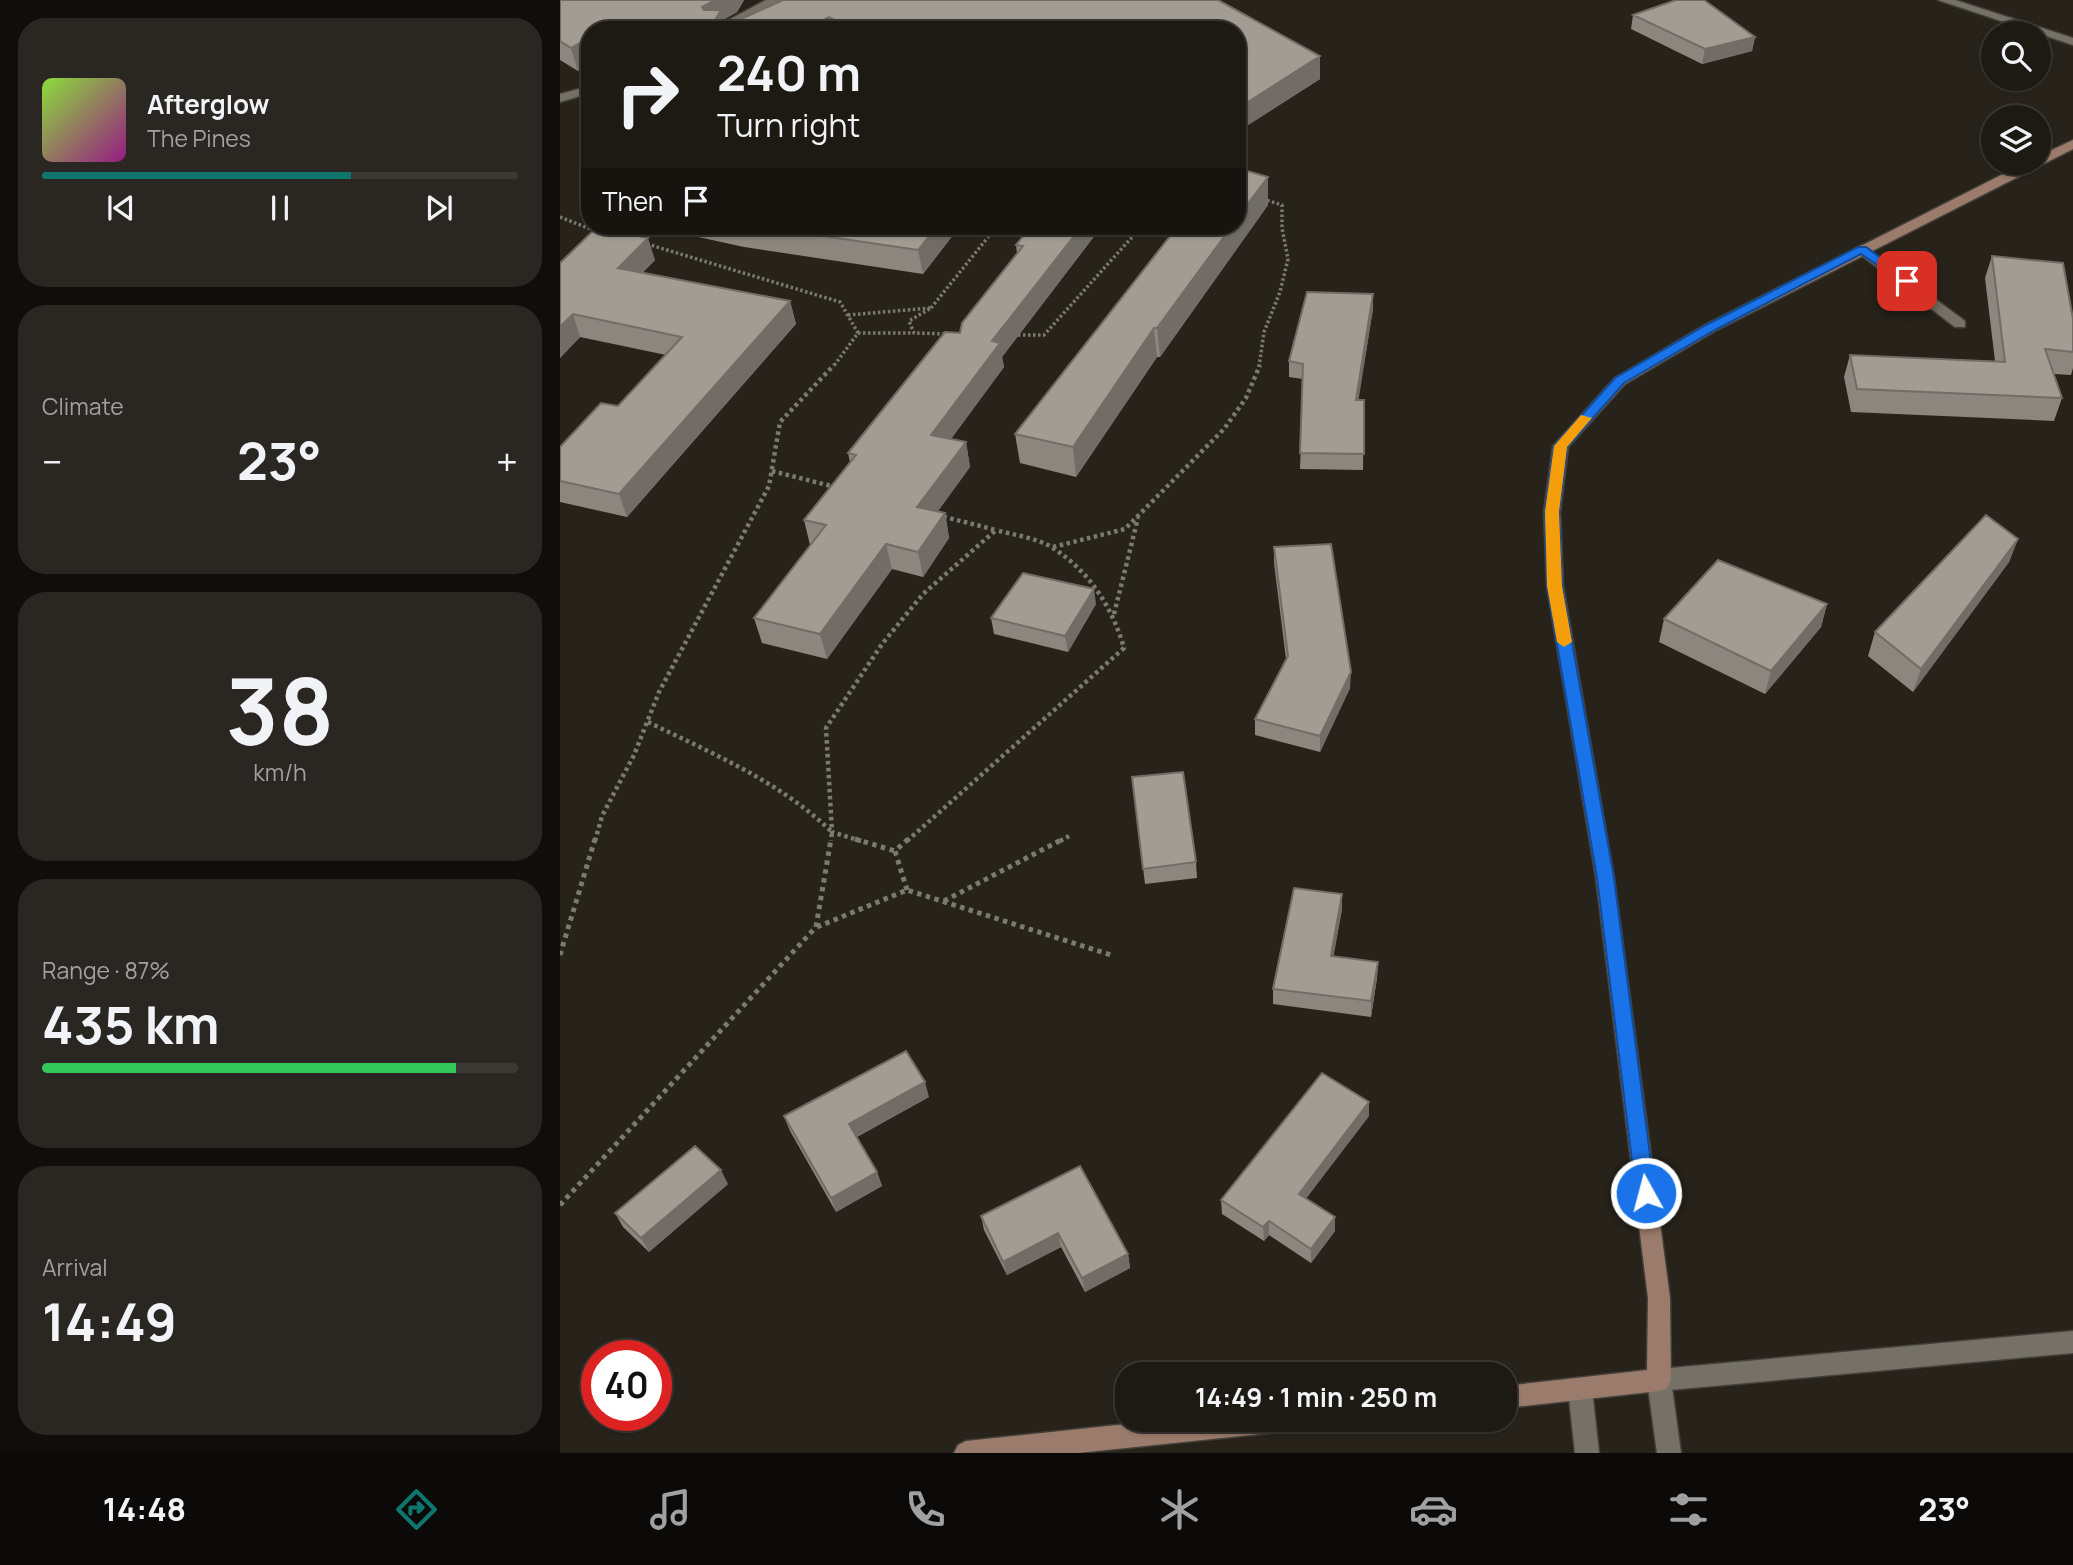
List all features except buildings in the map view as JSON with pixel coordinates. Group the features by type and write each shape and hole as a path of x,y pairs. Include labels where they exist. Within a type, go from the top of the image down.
{"street":[{"path":"733,21 775,0"},
{"path":"1944,0 2073,42"},
{"path":"560,98 581,92"},
{"path":"2051,155 2073,144"},
{"path":"1669,1453 1659,1380 1659,1298 1605,878 1555,586 1552,512 1561,446 1620,381 1710,328 2010,175"},
{"path":"1862,249 1960,324"},
{"path":"1517,1395 2073,1342"},
{"path":"1580,1389 1587,1453"},
{"path":"966,1453 1165,1432"}],"path":[{"path":"1052,547 1125,529 1224,429 1246,398 1262,361 1264,332 1280,292 1288,259 1282,228 1282,205 1260,197"},
{"path":"560,217 581,228"},
{"path":"914,333 909,321 931,308 990,235"},
{"path":"1005,335 1044,335 1134,235"},
{"path":"643,243 840,302 858,333"},
{"path":"848,316 931,308"},
{"path":"858,333 953,334"},
{"path":"560,955 602,816 634,755 659,692 769,486 780,422 827,375 858,333"},
{"path":"772,471 838,488"},
{"path":"895,851 1124,648 1114,614 1091,582 1052,547 930,513"},
{"path":"1114,614 1138,517"},
{"path":"816,927 832,832 826,728 882,644 923,594 996,530"},
{"path":"648,722 811,808 832,832 895,851"},
{"path":"943,901 1069,836"},
{"path":"895,851 907,890"},
{"path":"560,1205 816,927 907,890 1111,956"}],"slow traffic":[{"path":"1564,642 1555,586 1552,512 1561,446 1586,418"}],"route":[{"path":"1646,1193 1605,878 1555,586 1552,512 1561,446 1620,381 1710,328 1862,249 1907,281"}]}
